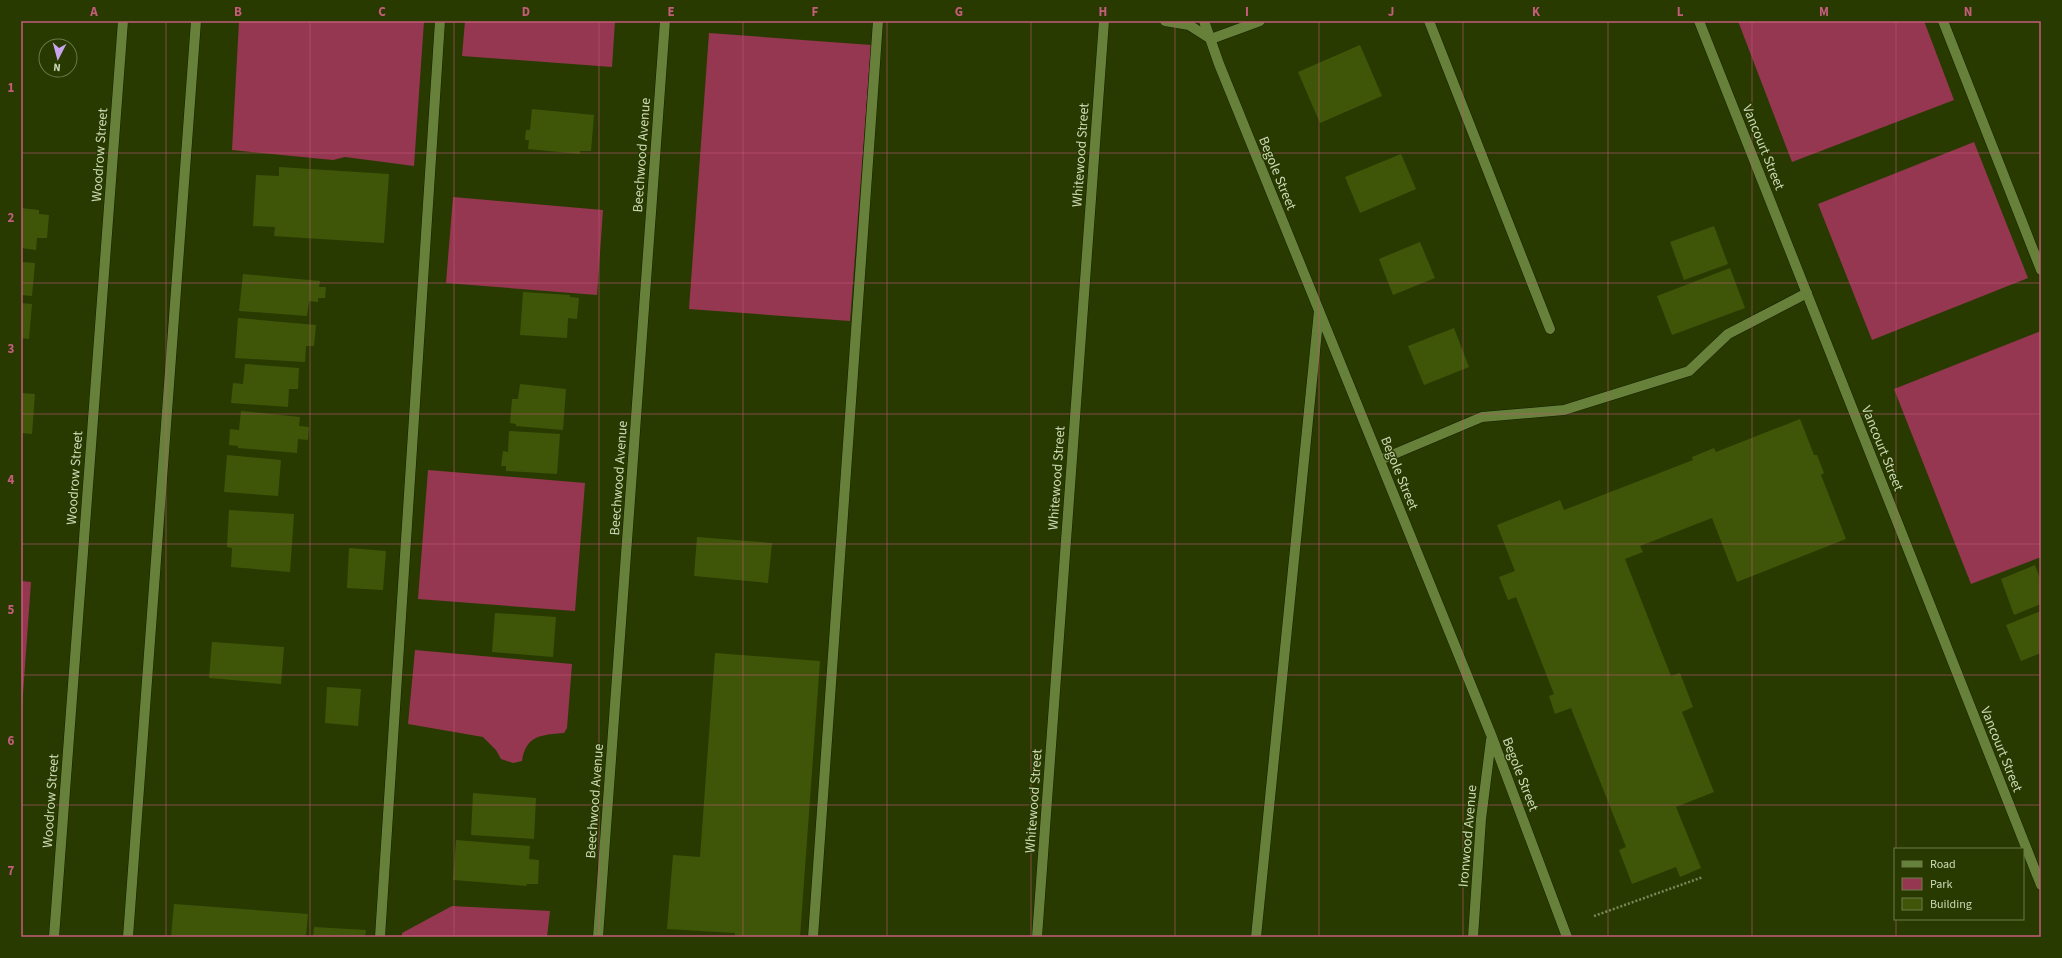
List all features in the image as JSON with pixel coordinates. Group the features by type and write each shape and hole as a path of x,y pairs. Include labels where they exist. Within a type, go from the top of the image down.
{"street":[{"name":"Woodrow Street","path":"54,937 123,21"},
{"path":"128,937 196,21"},
{"path":"380,937 440,21"},
{"name":"Beechwood Avenue","path":"598,937 665,21"},
{"path":"814,937 878,21"},
{"name":"Whitewood Street","path":"1037,937 1104,21"},
{"path":"1165,21 1189,25 1211,39 1260,21"},
{"name":"Begole Street","path":"1204,21 1219,64 1492,737 1567,937"},
{"path":"1429,21 1550,329"},
{"name":"Vancourt Street","path":"1699,21 2041,885"},
{"path":"1943,21 2041,270"},
{"path":"1380,460 1482,417 1564,410 1689,371 1728,334 1807,293"},
{"path":"1256,937 1319,311"},
{"name":"Ironwood Avenue","path":"1473,937 1481,819 1492,737"}],"path":[{"path":"1594,916 1703,877"}],"green space":[{"path":"239,21 424,21 414,166 345,157 333,160 232,150"},
{"path":"465,21 615,21 612,67 462,56"},
{"path":"1738,21 1924,21 1954,100 1792,162"},
{"path":"709,33 871,45 850,321 689,309"},
{"path":"1974,142 2028,278 1872,340 1818,204"},
{"path":"453,197 603,210 597,295 446,283"},
{"path":"2041,331 2041,557 1971,584 1894,389"},
{"path":"428,470 585,483 575,611 418,599"},
{"path":"21,581 31,582 21,722"},
{"path":"415,650 572,664 567,728 564,733 542,736 531,741 524,752 522,761 513,763 501,759 496,750 483,737 408,724"},
{"path":"452,906 550,911 547,937 402,937 402,933"}],"building":[{"path":"1360,45 1382,96 1320,123 1298,72"},
{"path":"532,109 594,115 591,151 580,151 580,154 528,149 529,140 525,140 526,130 530,130"},
{"path":"1401,154 1416,189 1360,213 1345,177"},
{"path":"279,167 389,174 384,243 274,236 275,227 253,226 256,175 279,176"},
{"path":"21,208 39,210 39,214 49,215 47,238 37,238 36,250 21,248"},
{"path":"1714,226 1728,264 1684,280 1670,242"},
{"path":"1420,242 1435,278 1393,295 1379,259"},
{"path":"21,262 35,263 32,296 21,295"},
{"path":"1730,268 1745,308 1672,335 1657,296"},
{"path":"243,274 320,281 319,287 326,287 325,298 318,298 318,302 309,301 307,316 239,311"},
{"path":"523,292 570,295 570,297 579,298 577,319 568,318 567,338 520,335"},
{"path":"21,303 32,304 29,339 21,338"},
{"path":"238,318 316,325 314,346 306,346 305,362 235,358"},
{"path":"1454,328 1469,367 1424,385 1408,346"},
{"path":"245,364 299,368 298,389 289,389 288,407 231,403 233,383 243,384"},
{"path":"520,384 566,389 563,430 516,426 516,424 510,423 512,399 518,399"},
{"path":"21,393 35,394 32,434 21,433"},
{"path":"241,411 300,417 299,426 309,427 308,440 298,439 297,453 238,448 238,446 229,445 230,429 239,430"},
{"path":"1800,419 1814,455 1817,455 1824,473 1821,475 1846,539 1737,582 1712,518 1640,546 1643,552 1625,559 1671,676 1680,673 1693,707 1682,712 1714,792 1676,807 1701,868 1680,877 1676,867 1632,884 1619,850 1626,847 1571,708 1555,714 1549,696 1554,694 1516,597 1508,600 1499,577 1515,571 1497,525 1560,500 1564,510 1693,460 1692,457 1714,448 1716,452"},
{"path":"509,431 560,434 557,474 506,471 506,466 501,466 503,451 508,452"},
{"path":"227,455 281,460 278,496 224,492"},
{"path":"229,510 294,514 290,572 231,567 232,548 227,547"},
{"path":"697,537 772,543 768,583 694,576"},
{"path":"349,548 386,551 383,590 347,588"},
{"path":"2035,565 2041,581 2041,604 2014,615 2001,579"},
{"path":"2041,611 2041,653 2021,661 2006,625"},
{"path":"495,613 556,617 553,657 492,652"},
{"path":"212,642 284,647 281,684 209,678"},
{"path":"715,653 820,661 800,937 735,937 735,933 667,929 673,855 700,857"},
{"path":"327,687 361,689 358,726 325,723"},
{"path":"473,793 536,798 534,839 471,835"},
{"path":"456,840 530,846 529,859 539,860 538,884 526,884 527,886 453,880"},
{"path":"174,904 308,914 306,937 171,937"},
{"path":"314,927 366,930 365,937 313,937"}]}
